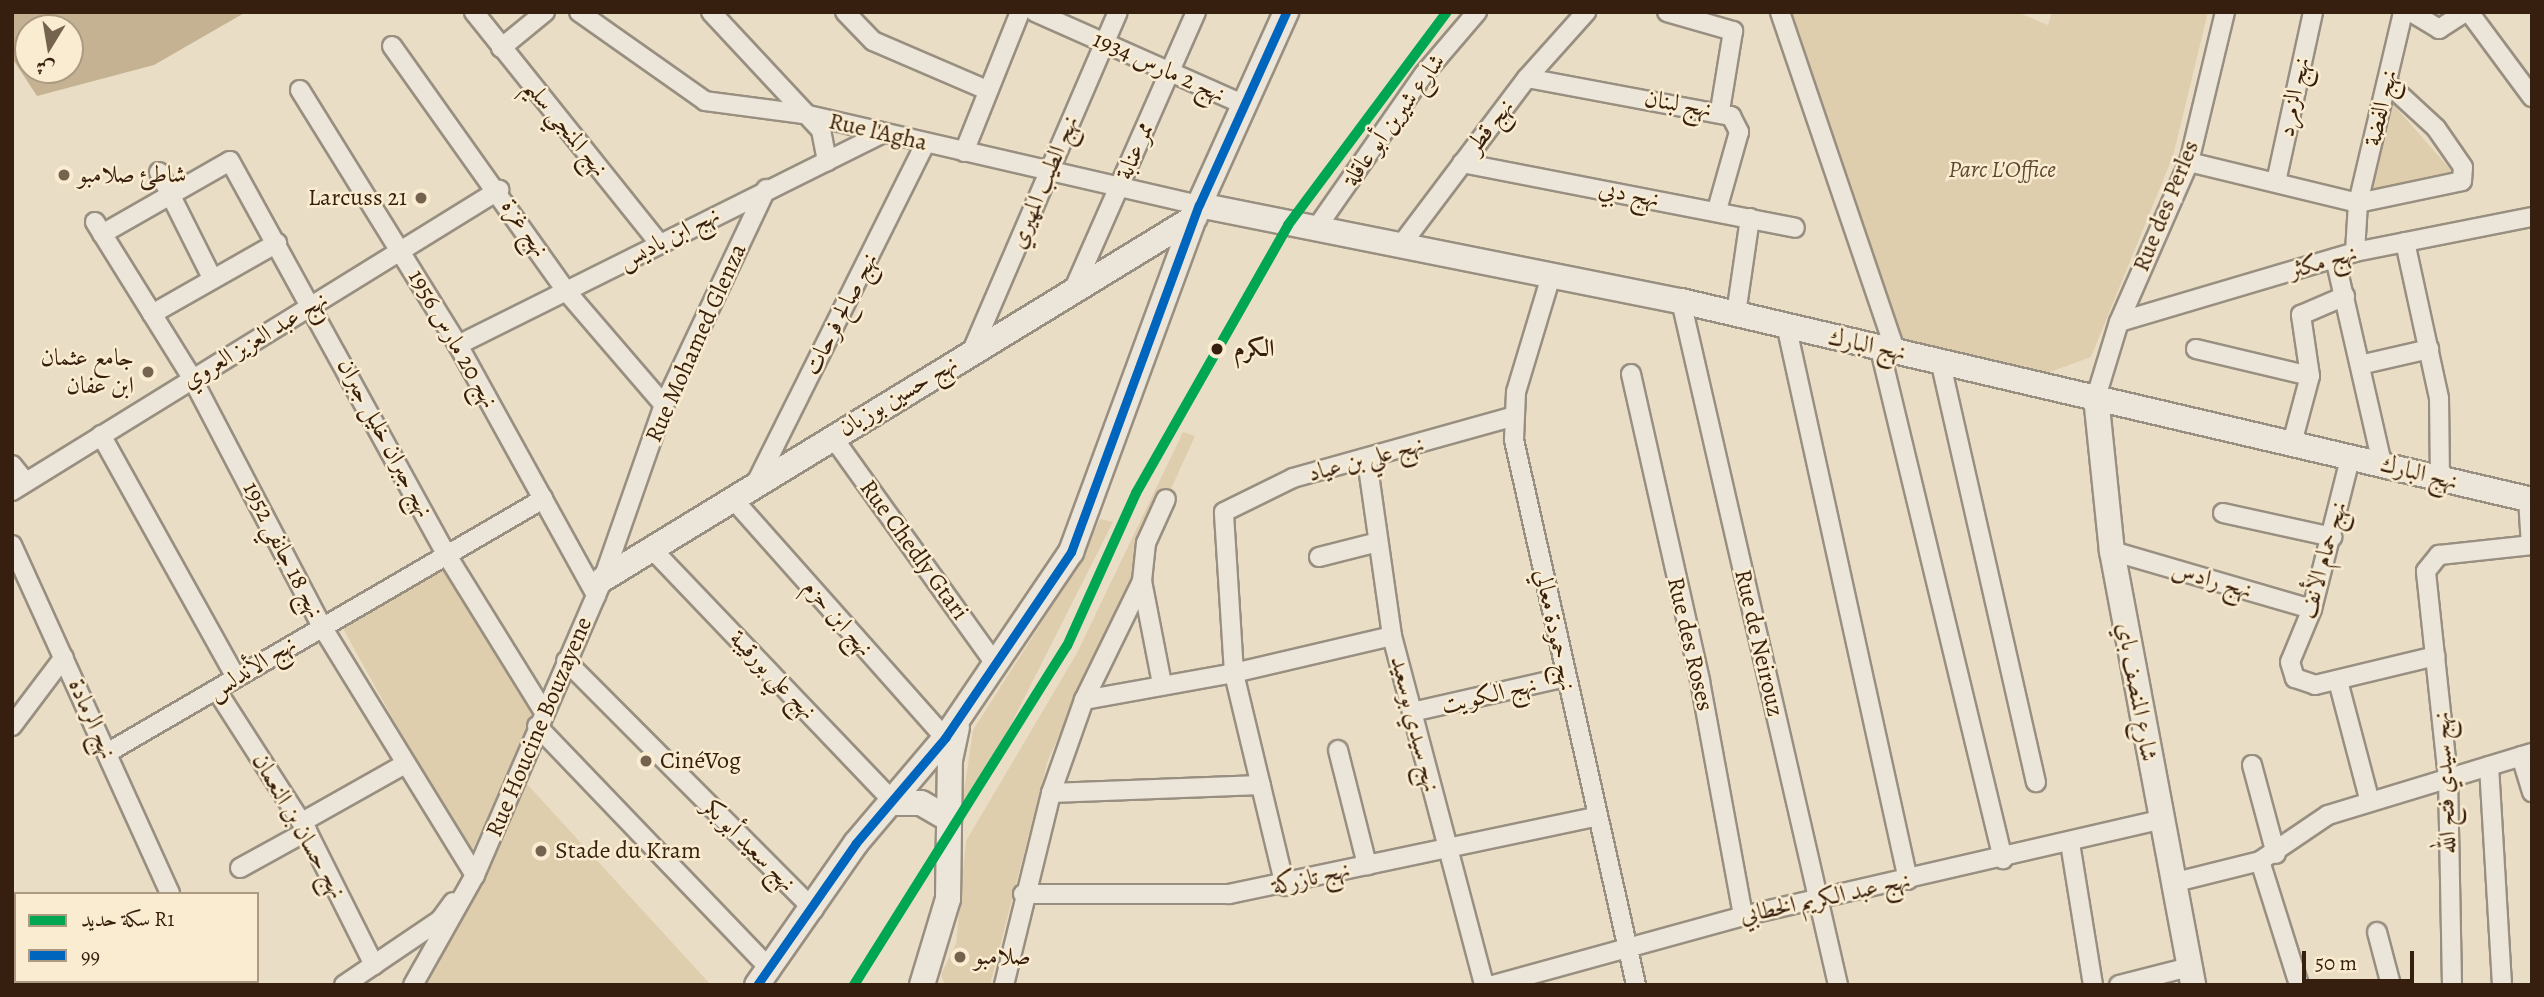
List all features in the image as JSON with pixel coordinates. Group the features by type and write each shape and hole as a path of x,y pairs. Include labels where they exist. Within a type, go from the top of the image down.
{"street":[{"name":"نهج المنجي سليم","path":"474,12 659,243"},
{"path":"501,48 545,12"},
{"name":"Rue l'Agha","path":"579,12 705,101 804,114 1119,187 1197,211"},
{"path":"711,12 825,135 827,161"},
{"path":"845,12 873,41 988,90"},
{"path":"964,152 1020,12"},
{"name":"نهج 2 مارس 1934","path":"1035,12 1245,105"},
{"name":"نهج الطيب المهيري","path":"971,353 1118,12"},
{"name":"ممر عنابة","path":"1073,291 1196,12"},
{"path":"764,977 814,910 856,843 895,803 945,738 1071,552 1197,211 1286,12"},
{"name":"شارع شيرين أبو عاقلة","path":"1315,230 1424,74 1477,12"},
{"name":"نهج قطر","path":"1401,245 1527,78 1587,12"},
{"path":"1667,12 1733,31 1720,110"},
{"path":"1780,12 1887,347 2003,859"},
{"name":"Rue des Perles","path":"2096,397 2119,322 2189,162 2225,12"},
{"name":"نهج الزمرد","path":"2276,182 2313,12"},
{"name":"نهج الفضة","path":"2355,252 2358,203 2403,12"},
{"path":"2411,12 2422,24 2439,29 2467,12 2532,97"},
{"name":"نهج غزة","path":"392,46 499,190 566,291 664,405"},
{"name":"نهج لبنان","path":"1527,78 1720,110 1739,132 1717,210"},
{"path":"2189,162 2358,203 2456,184 2465,175 2436,128 2387,83"},
{"name":"نهج 20 مارس 1956","path":"300,90 458,345 543,499 600,587"},
{"name":"نهج ابن باديس","path":"458,345 766,189 881,134"},
{"name":"نهج صالح فرحات","path":"756,483 925,144"},
{"name":"نهج جبران خليل جبران","path":"170,195 230,161 314,304 446,554 540,719 764,977"},
{"name":"نهج دبي","path":"1462,163 1717,210 1795,228"},
{"path":"159,172 211,276"},
{"name":"Rue Mohamed Glenza","path":"600,587 664,405 766,189"},
{"name":"نهج عبد العزيز العروي","path":"19,486 499,190"},
{"name":"نهج 18 جانفي 1952","path":"170,195 98,228 192,378 321,625 475,875"},
{"name":"نهج البارك","path":"1197,211 1401,245 1681,301 1787,329 1887,347 2530,500"},
{"name":"نهج حسين بوزيان","path":"600,587 650,547 1073,291 1197,211"},
{"name":"نهج مكثر","path":"2119,322 2355,252 2532,217"},
{"path":"1736,314 1750,218"},
{"path":"2405,242 2439,398 2440,480"},
{"path":"152,314 211,276 277,243"},
{"path":"2335,258 2364,364 2382,464"},
{"name":"نهج حمودة معالي","path":"1551,276 1512,417 1594,817 1636,985"},
{"path":"2292,443 2310,376 2301,315 2345,296"},
{"name":"Rue de Neirouz","path":"1681,301 1838,985"},
{"path":"1787,329 1908,880"},
{"path":"2196,349 2310,376"},
{"path":"2364,364 2429,349"},
{"path":"1940,360 2036,782"},
{"name":"Rue des Roses","path":"1630,374 1700,681 1743,916"},
{"name":"شارع المنصف باي","path":"2096,397 2112,551 2191,976"},
{"name":"نهج علي بن عياد","path":"1234,674 1224,512 1293,478 1367,460 1512,417"},
{"path":"101,435 234,674"},
{"name":"Rue Chedly Gtari","path":"832,436 996,665"},
{"name":"نهج حمام الأنف","path":"2338,681 2303,683 2290,662 2312,609 2351,456"},
{"name":"نهج سيدي بوسعيد","path":"1367,460 1374,543 1392,636 1483,985"},
{"path":"12,466 19,486"},
{"name":"نهج ابن حزم","path":"732,498 945,738"},
{"name":"نهج الأندلس","path":"107,753 217,691 234,674 543,499"},
{"path":"1161,684 1142,580 1146,543 1166,499"},
{"path":"2530,500 2531,545"},
{"path":"2223,513 2332,537"},
{"path":"1319,557 1374,543"},
{"name":"نهج الرمادة","path":"12,545 169,892"},
{"name":"نهج سيدي فتح الله","path":"2452,985 2448,778 2426,583 2427,566 2439,555 2531,545"},
{"name":"نهج علي بورقيبة","path":"650,547 895,803"},
{"name":"نهج رادس","path":"2112,551 2312,609"},
{"path":"1004,985 1023,894 1051,793 1084,700 1142,580"},
{"name":"Rue Houcine Bouzayene","path":"475,875 540,719 600,587"},
{"path":"1084,700 1161,684 1234,674 1392,636"},
{"path":"2370,802 2338,681 2436,656"},
{"path":"12,726 64,657"},
{"name":"نهج سعيد أبو بكر","path":"566,661 814,910"},
{"path":"1234,674 1285,886"},
{"name":"نهج الكويت","path":"1412,712 1566,677"},
{"name":"نهج حسان بن النعمان","path":"217,691 304,827 374,964"},
{"path":"922,985 948,899 947,818 960,716"},
{"path":"1338,750 1367,865"},
{"path":"2172,883 2268,858 2310,824 2370,802 2526,755 2532,792"},
{"path":"240,868 405,764"},
{"path":"2252,765 2268,858 2299,985"},
{"path":"2489,766 2502,985"},
{"path":"1051,793 1261,785"},
{"path":"895,803 921,803 947,818"},
{"name":"نهج تازركة","path":"1023,894 1164,897 1285,886 1446,847 1594,817"},
{"name":"نهج عبد الكريم الخطابي","path":"1493,985 1626,946 1743,916 2003,859 2160,820"},
{"path":"2070,843 2093,985"},
{"path":"344,985 440,920 475,875"},
{"path":"413,985 475,875"},
{"path":"2377,932 2391,985"},
{"path":"2119,985 2191,976"}],"green space":[{"name":"Parc L'Office","path":"1784,12 2017,12 2048,25 2052,12 2208,12 2173,156 2091,357 2039,376 1902,343"},
{"path":"2391,102 2458,178 2367,196"},
{"path":"1183,432 1195,436 1048,760 990,985 945,985 941,974 956,944 966,841 1077,653"},
{"path":"1100,519 1113,522 1003,740 962,805 973,730 1079,564"},
{"path":"450,561 535,720 469,857 340,623"},
{"name":"Stade du Kram","path":"526,783 711,985 426,985"}],"shaded area":[{"path":"12,12 246,12 154,65 84,84 84,14 14,14 14,61"},
{"path":"29,84 82,84 37,96"}],"rail line":[{"name":"R1","path":"854,985 1067,646 1136,493 1288,225 1447,12"}],"transit line":[{"name":"99","path":"757,985 856,843 945,738 1071,552 1199,205 1286,12"}],"place":[{"name":"شاطئ صلامبو","path":"64,175"},
{"name":"Larcuss 21","path":"421,198"},
{"name":"الكرم","path":"1217,349"},
{"name":"جامع عثمان ابن عفان","path":"148,372"},
{"name":"CinéVog","path":"646,761"},
{"name":"Stade du Kram","path":"541,851"},
{"name":"صلامبو","path":"960,957"}]}
